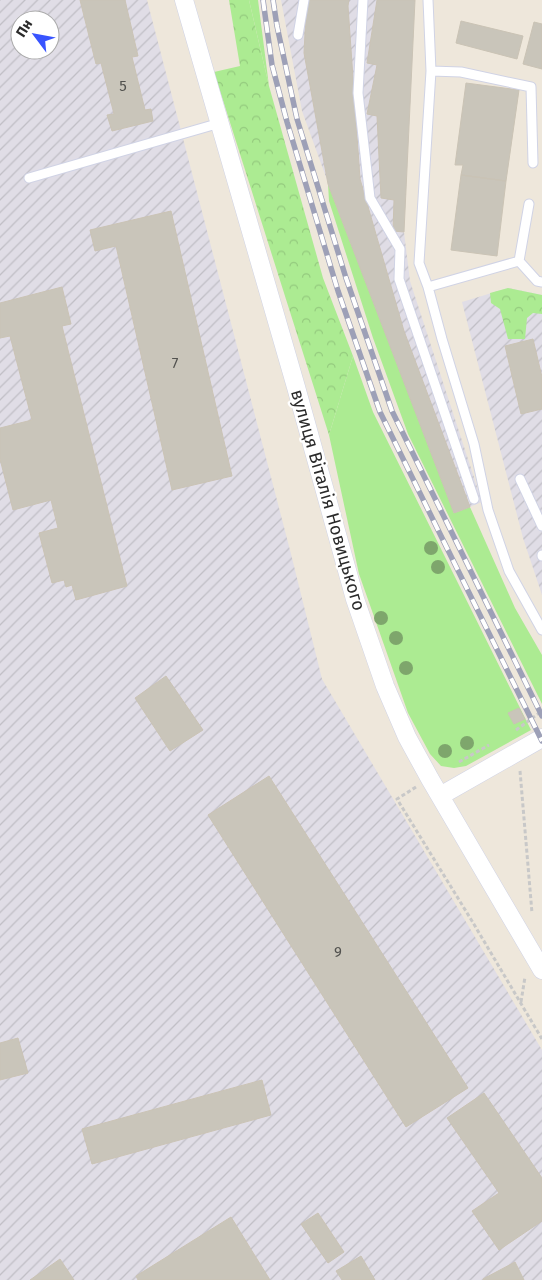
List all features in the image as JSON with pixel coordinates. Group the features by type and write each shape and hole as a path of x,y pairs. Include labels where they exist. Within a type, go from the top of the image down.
{"street":[{"name":"вулиця Віталія Новицького","path":"184,0 294,378 355,599 385,686 407,737 542,970"},
{"path":"440,796 542,738"}],"lane":[{"path":"298,34 304,0"},
{"path":"363,0 358,93 370,198 400,249 399,279 474,499"},
{"path":"428,0 431,71 419,263 428,287 474,444 488,510 509,571 542,630"},
{"path":"431,71 460,72 530,87 533,163"},
{"path":"29,178 220,122"},
{"path":"529,204 520,261 537,281 542,282"},
{"path":"428,287 520,261"},
{"path":"520,479 542,526"}],"path":[{"path":"511,733 542,711"},
{"path":"459,762 491,744"},
{"path":"520,771 532,913"},
{"path":"421,784 397,798 542,1039"}],"shaded area":[{"path":"0,0 147,0 322,679 542,1050 542,1280 0,1280"},
{"path":"281,0 415,0 404,232 410,281 482,502 454,513 351,246 302,111"},
{"path":"508,288 542,295 542,595 523,538 462,302"}],"green space":[{"path":"229,0 249,0 269,86 323,278 353,356 329,435 214,72 240,66"},
{"path":"249,0 258,0 269,86"},
{"path":"328,184 454,513 470,507 515,608 542,655 542,704 408,434 373,338 329,201"},
{"path":"508,288 542,295 542,314 533,313 527,318 525,339 508,339 500,309 491,303 490,293"},
{"path":"353,356 373,412 531,730 466,766 454,768 441,766 430,754 408,713 359,574 329,435"}],"building":[{"path":"80,0 125,0 138,56 132,57 145,110 151,109 153,121 112,131 107,115 114,114 101,63 96,64"},
{"path":"308,0 349,0 360,179 404,331 470,507 454,513 328,184 304,53"},
{"path":"377,0 415,0 404,232 393,231 394,200 381,198 377,116 367,114 377,65 367,63"},
{"path":"461,21 523,36 517,59 456,43"},
{"path":"534,22 542,24 542,69 523,64"},
{"path":"466,83 519,90 506,181 461,175 463,165 455,165"},
{"path":"461,175 506,181 497,256 451,250"},
{"path":"171,211 232,476 172,490 116,246 95,251 90,230"},
{"path":"62,287 71,324 62,326 127,586 76,600 72,585 66,587 64,580 52,583 39,533 58,528 51,500 13,510 0,459 0,428 32,420 10,336 0,338 0,303"},
{"path":"533,339 542,377 542,409 521,414 505,346"},
{"path":"166,676 203,730 170,751 135,698"},
{"path":"519,708 525,719 514,724 508,713"},
{"path":"269,776 468,1088 406,1127 208,815"},
{"path":"18,1038 28,1073 0,1080 0,1043"},
{"path":"262,1080 271,1115 92,1164 82,1129"},
{"path":"484,1093 542,1178 542,1221 499,1250 472,1211 499,1193 447,1118"},
{"path":"318,1213 344,1252 328,1263 301,1224"},
{"path":"231,1217 270,1280 138,1280 136,1276"},
{"path":"361,1256 375,1280 342,1280 336,1271"},
{"path":"60,1259 74,1280 30,1280"},
{"path":"515,1262 524,1280 483,1280 483,1279"}],"railway":[{"path":"263,0 272,65 287,122 338,291 380,412 542,741"},
{"path":"273,0 297,119 346,278 392,411 542,716"}]}
